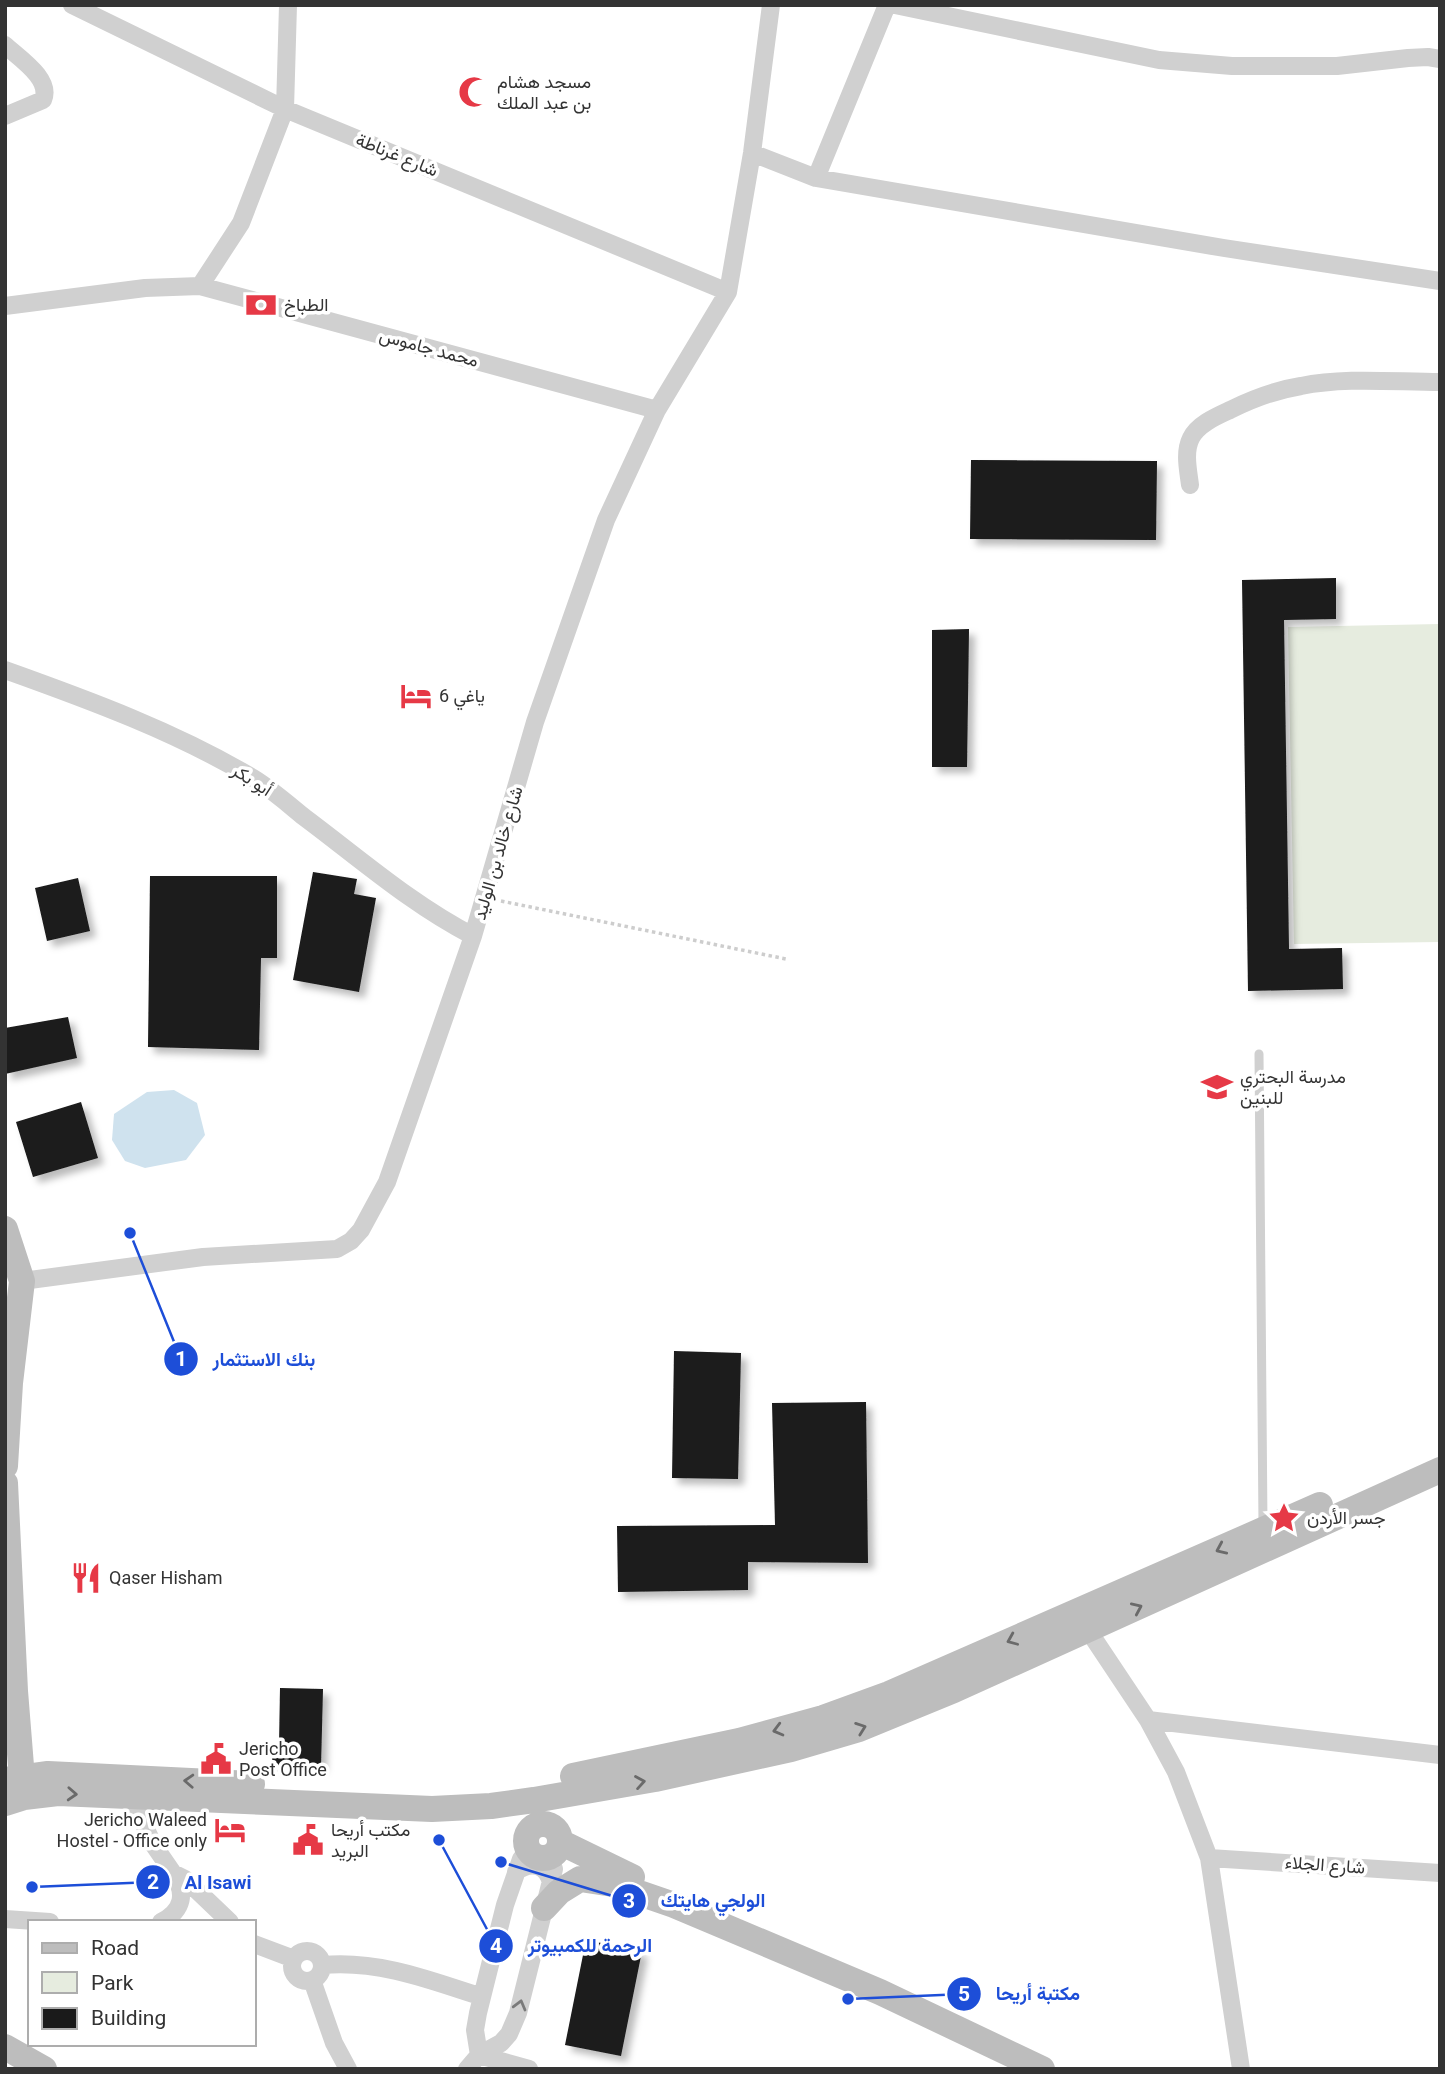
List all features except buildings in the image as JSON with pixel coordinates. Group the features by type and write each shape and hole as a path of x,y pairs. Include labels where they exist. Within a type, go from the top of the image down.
{"main road":[{"path":"5,1229 22,1281 10,1383 5,1466"},
{"path":"535,1803 823,1718 901,1688 1440,1451"},
{"path":"5,1483 14,1789 58,1794 122,1787 436,1792 503,1788 535,1803 790,1749 859,1729 954,1690 1440,1470"},
{"path":"535,1803 545,1824 553,1827 558,1834 541,1855"},
{"path":"541,1855 556,1891 580,1879 600,1881 674,1905 880,1992 1042,2069"},
{"path":"541,1855 640,1882 674,1905"},
{"path":"5,2048 44,2069"}],"street":[{"name":"شارع غرناطة","path":"72,5 285,109 728,292"},
{"path":"200,286 242,223 285,109 288,5"},
{"name":"شارع خالد بن الوليد","path":"22,1281 203,1257 337,1249 351,1241 361,1230 387,1182 473,936 535,722 606,520 657,410 728,292 752,153 771,5"},
{"path":"817,178 887,5"},
{"path":"895,5 1159,60 1232,66 1337,66 1418,58 1440,60"},
{"path":"5,45 43,82 46,92 43,100 5,116"},
{"path":"752,153 817,178 1224,248 1440,281"},
{"name":"محمد جاموس","path":"5,306 145,288 200,286 657,410"},
{"path":"1190,485 1187,454 1191,437 1216,416 1241,404 1319,383 1440,382"},
{"name":"أبو بكر","path":"5,670 144,724 204,751 255,779 390,884 443,921 473,936"},
{"path":"1088,1630 1148,1720 1176,1772 1209,1858 1241,2069"},
{"path":"1148,1720 1440,1755"},
{"path":"122,1787 153,1844 181,1886 182,1898 176,1910 164,1920"},
{"path":"473,2062 501,2043 509,2034 518,2012 556,1891 546,1871 541,1867 528,1865 541,1855"},
{"path":"473,2062 475,2030 505,1905 541,1855"},
{"name":"شارع الجلاء","path":"1209,1858 1440,1873"},
{"path":"173,1873 184,1879 228,1920"},
{"path":"5,1919 28,1921"},
{"path":"256,1944 294,1959"},
{"path":"310,1951 319,1955 323,1965 320,1974 312,1980 302,1980 292,1969 294,1959 301,1952 310,1951"},
{"path":"323,1965 345,1963 379,1966 482,1997"},
{"path":"312,1980 334,2043 348,2069"},
{"path":"473,2062 529,2069"}],"lane":[{"path":"1259,1054 1263,1530"}],"path":[{"path":"485,899 786,959"}],"green space":[{"path":"1440,624 1440,942 1294,944 1288,627"}],"water":[{"path":"174,1090 197,1103 205,1135 186,1160 145,1168 125,1161 112,1140 114,1114 147,1092"}],"place":[{"name":"مسجد هشام بن عبد الملك","path":"474,92"},
{"name":"الطباخ","path":"261,305"},
{"name":"ياغي 6","path":"416,696"},
{"name":"مدرسة البحتري للبنين","path":"1217,1087"},
{"name":"بنك الاستثمار","path":"130,1233"},
{"name":"جسر الأردن","path":"1284,1518"},
{"name":"Qaser Hisham","path":"86,1578"},
{"name":"Jericho Post Office","path":"216,1759"},
{"name":"Jericho Waleed Hostel - Office only","path":"230,1830"},
{"name":"مكتب أريحا البريد","path":"308,1840"},
{"name":"الرحمة للكمبيوتر","path":"439,1840"},
{"name":"الولجي هايتك","path":"501,1862"},
{"name":"Al Isawi","path":"32,1887"},
{"name":"مكتبة أريحا","path":"848,1999"}]}
